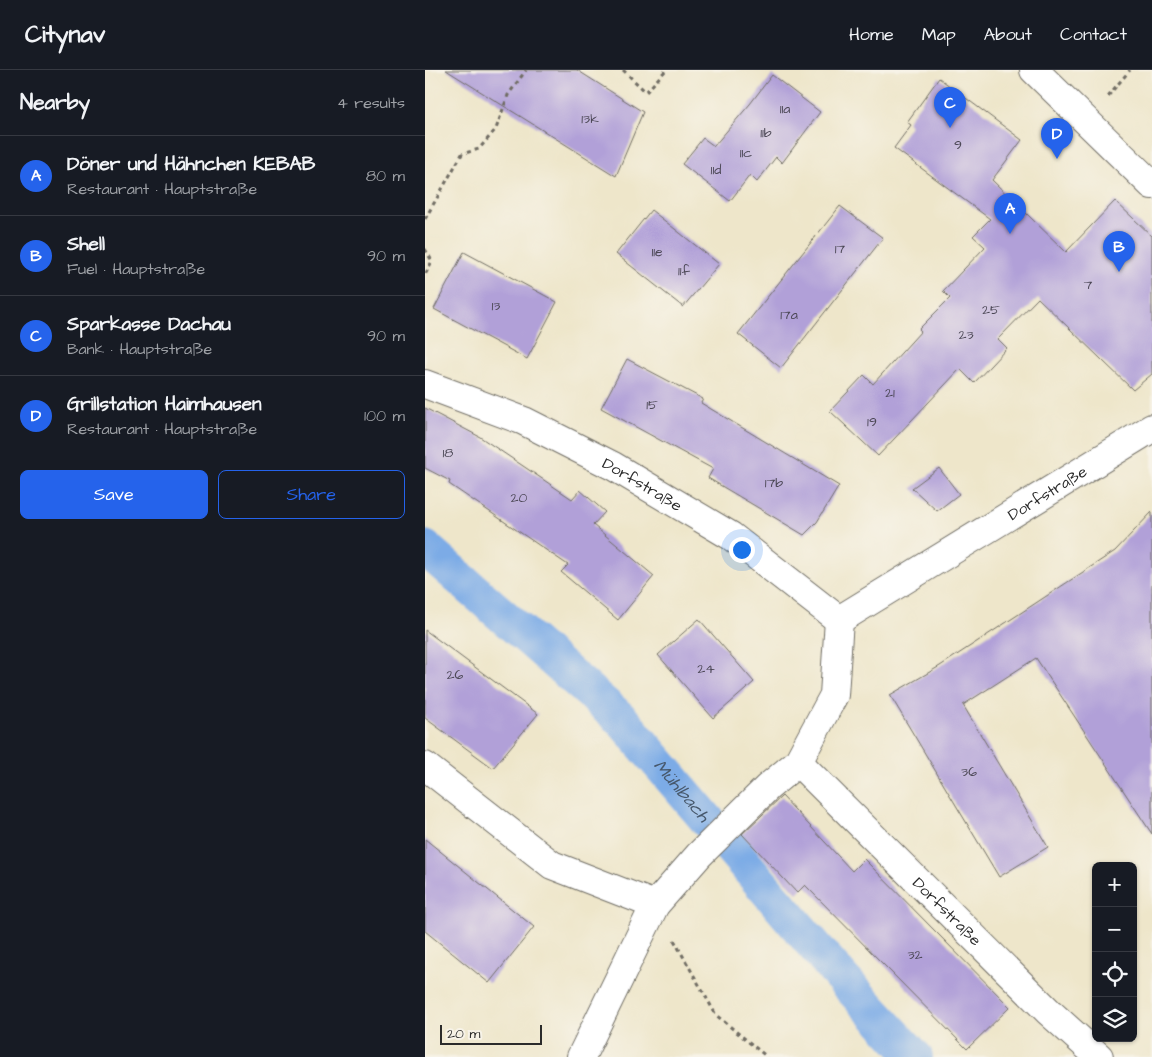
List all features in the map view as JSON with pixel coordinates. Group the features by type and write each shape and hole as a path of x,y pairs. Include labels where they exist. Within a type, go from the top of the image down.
{"street":[{"path":"1034,70 1152,185"},
{"name":"Dorfstraße","path":"425,384 524,421 613,466 731,536 839,620 1152,428"},
{"path":"581,1057 655,905 699,856 768,787 798,762 834,695 839,620"},
{"name":"Dorfstraße","path":"798,762 1048,1011 1099,1057"},
{"path":"425,766 552,865 655,905"}],"path":[{"path":"425,219 462,154 479,149 496,129 508,95 526,70"},
{"path":"623,70 646,92 666,70"},
{"path":"425,249 432,262 425,275"},
{"path":"655,905 716,1014 767,1057"}],"building":[{"path":"446,70 577,70 643,112 616,176"},
{"path":"772,75 820,112 782,163 776,157 757,182 750,175 730,201 682,164 703,138 714,146"},
{"path":"939,78 1022,140 992,180 1066,252 1115,201 1152,236 1152,374 1133,390 1038,298 998,339 1007,348 974,383 960,369 878,456 830,411 864,375 873,384 921,331 919,329 950,298 943,291 985,247 973,236 990,219 894,148 911,125 907,122"},
{"path":"840,206 883,238 781,368 738,334"},
{"path":"651,210 719,264 683,307 616,254"},
{"path":"464,252 557,302 527,359 434,309"},
{"path":"627,359 703,399 701,403 839,486 817,522 804,535 708,478 713,469 601,408"},
{"path":"425,408 480,437 572,499 580,490 605,512 593,525 654,576 618,620 561,572 568,565 449,484 450,481 425,468"},
{"path":"939,468 959,494 937,511 912,488"},
{"path":"1152,512 1152,834 1036,658 963,705 1048,847 999,877 890,695 940,666 1115,551"},
{"path":"699,619 754,682 713,718 658,655"},
{"path":"425,630 538,714 493,768 425,718"},
{"path":"782,796 852,871 864,859 1010,1007 967,1049 805,885 797,893 742,834"},
{"path":"425,839 534,927 489,983 425,931"}],"waterway":[{"name":"Mühlbach","path":"425,548 621,719 841,977 915,1057"}],"place":[{"name":"Sparkasse Dachau","path":"950,128"},
{"name":"Grillstation Haimhausen","path":"1057,159"},
{"name":"Döner und Hähnchen KEBAB","path":"1010,234"},
{"name":"Shell","path":"1119,272"}]}
